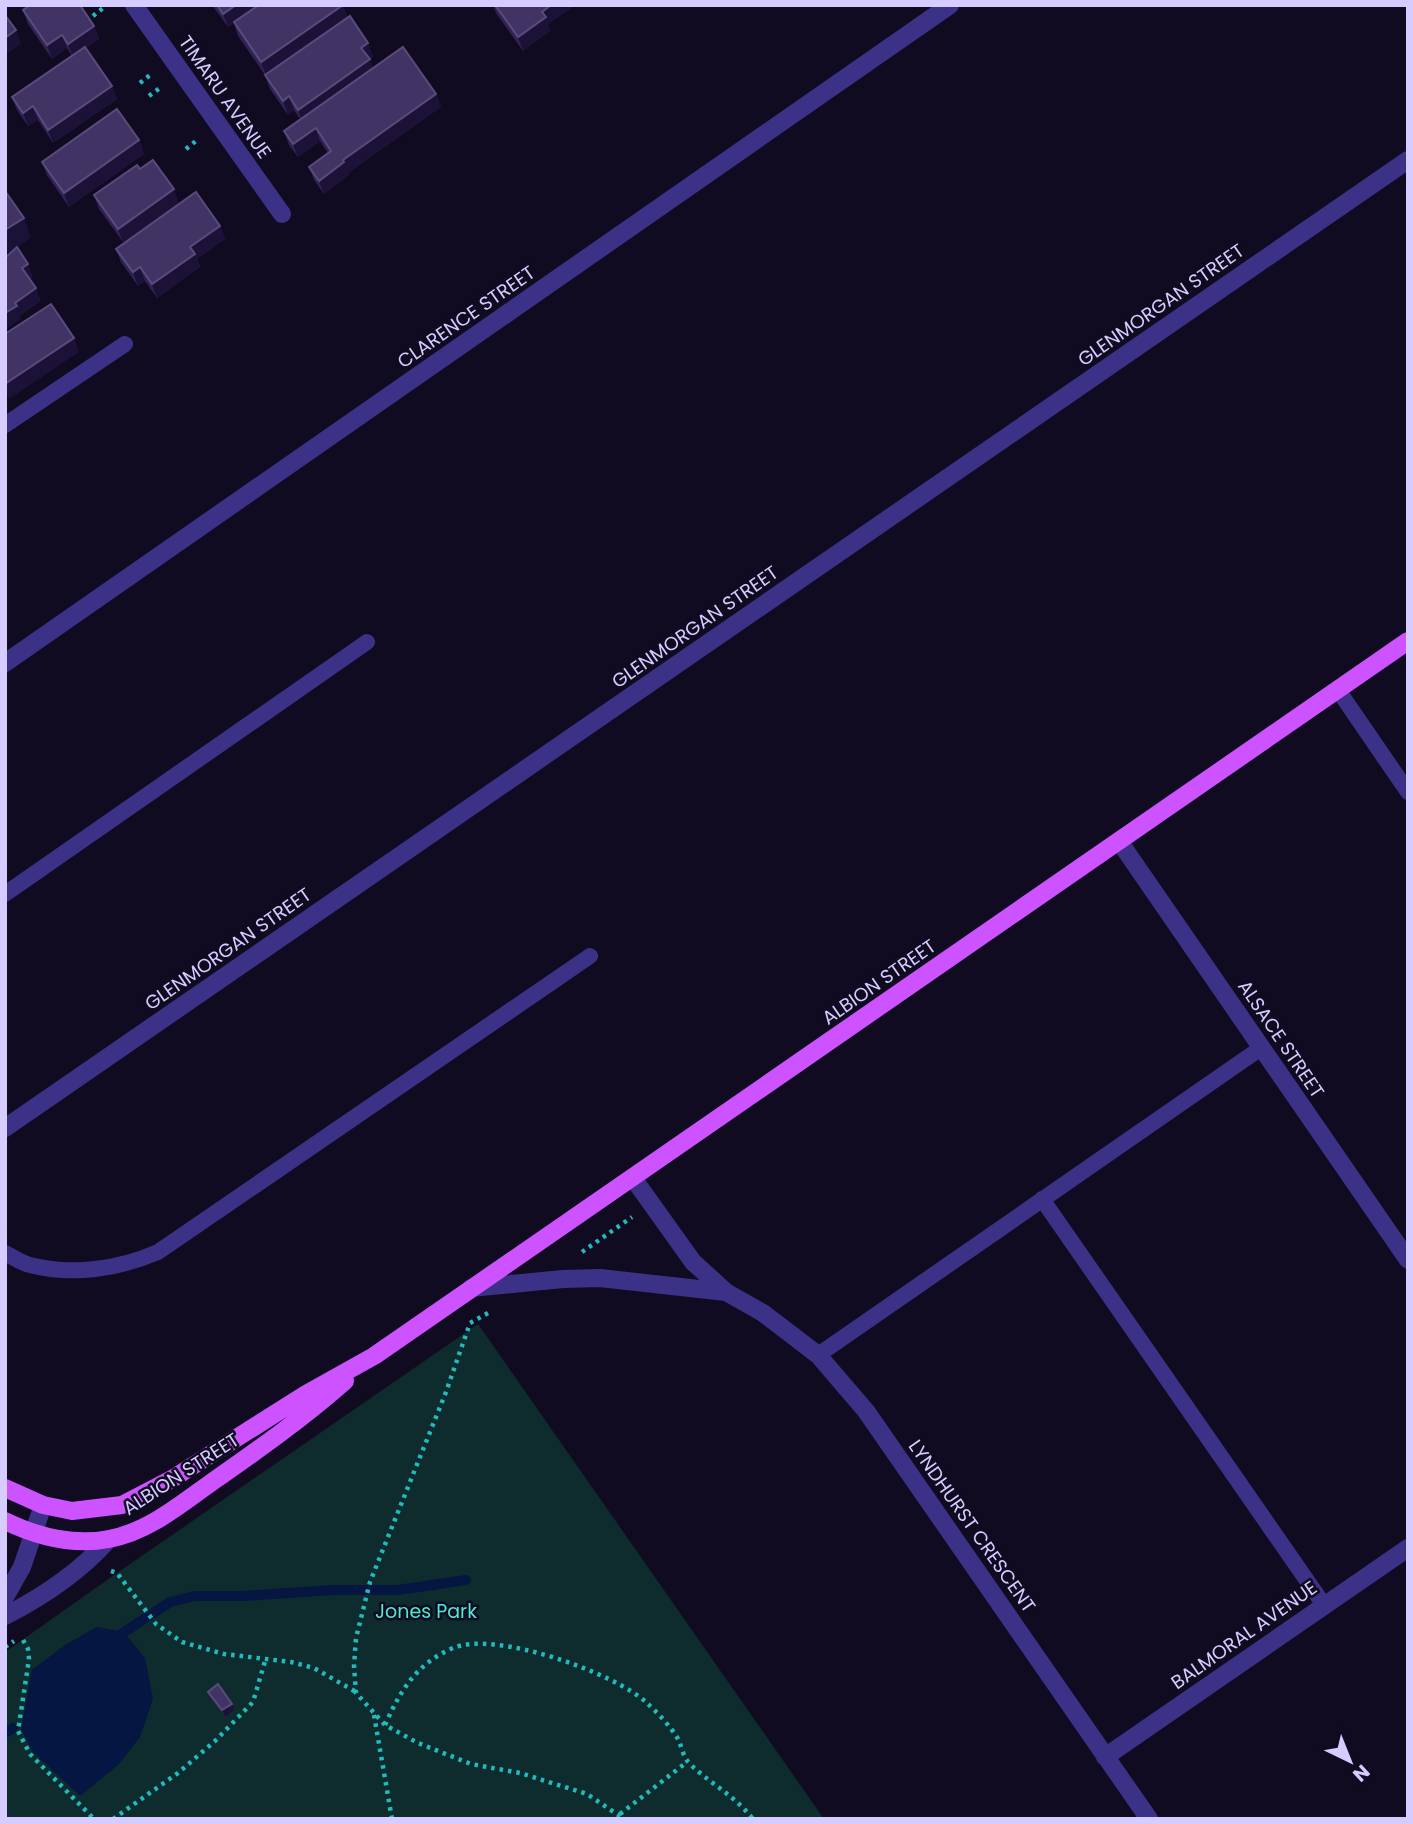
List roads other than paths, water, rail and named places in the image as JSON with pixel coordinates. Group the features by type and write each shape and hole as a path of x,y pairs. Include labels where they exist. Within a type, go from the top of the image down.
{"main road":[{"name":"ALBION STREET","path":"5,1488 43,1505 72,1511 122,1505 146,1495 374,1356 1408,641"},
{"name":"ALBION STREET","path":"109,1539 134,1532 205,1487 299,1420 374,1356"},
{"path":"5,1521 32,1534 53,1539 109,1539"}],"street":[{"name":"TIMARU AVENUE","path":"134,5 282,214"},
{"name":"CLARENCE STREET","path":"5,663 950,5"},
{"name":"GLENMORGAN STREET","path":"5,1128 1408,160"},
{"name":"ALSACE STREET","path":"1119,841 1407,1257"},
{"name":"LYNDHURST CRESCENT","path":"632,1178 693,1262 726,1292 763,1313 818,1355 866,1411 1149,1819"},
{"name":"LYNDHURST CRESCENT","path":"471,1289 563,1279 600,1278 726,1292"},
{"path":"5,1597 22,1567 43,1505"},
{"name":"ALBION STREET","path":"5,1616 39,1598 89,1562 109,1539"},
{"name":"BALMORAL AVENUE","path":"1105,1758 1408,1548"}],"lane":[{"path":"5,425 125,344"},
{"path":"5,894 367,642"},
{"path":"1338,690 1408,792"},
{"path":"5,1253 27,1265 59,1270 109,1268 158,1252 590,956"},
{"path":"818,1355 1261,1048"},
{"path":"1042,1199 1324,1605"}],"water":[{"path":"97,1627 123,1632 145,1658 153,1699 140,1737 119,1764 80,1796 32,1751 21,1729 32,1670 65,1645"}],"waterway":[{"path":"115,1638 170,1602 195,1596 398,1590 466,1580"},
{"path":"5,1733 13,1728"}],"park label":[{"name":"Jones Park","path":"426,1611"}]}
